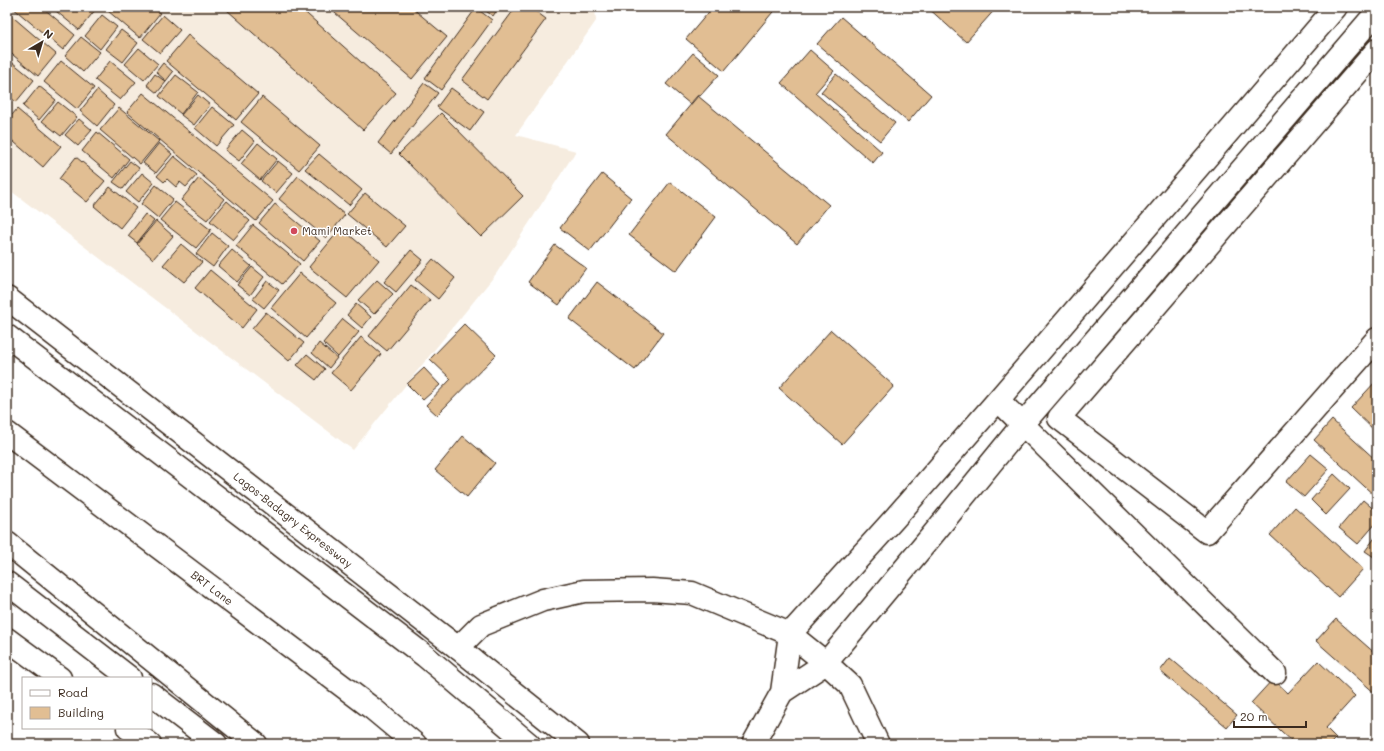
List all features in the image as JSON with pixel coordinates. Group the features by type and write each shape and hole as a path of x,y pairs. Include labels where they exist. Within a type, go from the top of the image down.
{"main road":[{"path":"782,692 826,663 1023,424 1377,12"},
{"path":"753,744 782,692 790,634 895,518 998,400 1330,14 1349,44 1377,62"},
{"path":"1377,50 1059,418 1207,532 1377,340"},
{"name":"Lagos-Badagry Expressway","path":"7,298 458,648 578,744"},
{"path":"7,336 425,656 529,744"},
{"path":"998,400 1275,673"},
{"name":"BRT Lane","path":"7,433 367,704 415,744"},
{"path":"7,544 256,744"},
{"path":"7,583 129,677"},
{"path":"458,648 481,625 543,600 584,592 652,590 692,593 790,634 826,663 850,685 878,744"},
{"path":"7,639 59,677"},
{"path":"152,695 216,744"},
{"path":"129,729 150,744"}],"shaded area":[{"name":"Mami Market","path":"7,7 595,7 596,21 516,135 576,151 496,274 353,450 7,188"}],"building":[{"path":"12,7 42,7 75,35 63,50"},
{"path":"51,7 93,7 96,9 79,30"},
{"path":"112,7 152,7 160,13 140,38 108,11"},
{"path":"229,7 299,7 396,93 363,130 227,10"},
{"path":"328,7 411,7 447,37 412,79"},
{"path":"480,7 499,7 493,16"},
{"path":"516,7 530,7 546,19 487,99 462,80"},
{"path":"713,7 777,7 724,71 686,39"},
{"path":"927,7 997,7 966,42"},
{"path":"476,8 492,20 441,90 425,78"},
{"path":"7,12 56,54 38,76 7,50"},
{"path":"102,15 117,27 100,49 85,36"},
{"path":"163,15 180,30 160,53 143,39"},
{"path":"841,17 931,95 908,122 817,44"},
{"path":"121,30 138,43 123,62 106,49"},
{"path":"188,35 258,94 236,120 166,61"},
{"path":"81,37 100,52 83,72 65,56"},
{"path":"139,48 158,64 144,80 125,64"},
{"path":"810,50 834,71 815,93 882,152 873,163 781,83"},
{"path":"693,53 719,75 700,96 698,95 690,104 666,84"},
{"path":"7,58 34,80 16,102 7,95"},
{"path":"61,61 94,88 77,109 44,82"},
{"path":"110,61 136,82 120,100 95,80"},
{"path":"163,63 173,72 166,81 156,72"},
{"path":"155,74 166,82 157,93 147,85"},
{"path":"836,74 895,123 880,141 821,92"},
{"path":"176,75 198,92 181,114 159,96"},
{"path":"424,83 438,93 391,154 378,143"},
{"path":"39,86 56,100 39,120 23,106"},
{"path":"451,88 484,112 470,131 437,107"},
{"path":"97,90 114,105 97,126 80,111"},
{"path":"143,93 273,201 256,221 127,112"},
{"path":"198,95 210,105 194,125 181,115"},
{"path":"698,96 829,205 797,244 666,134"},
{"path":"262,97 320,146 299,170 241,122"},
{"path":"58,102 77,117 61,136 42,121"},
{"path":"212,107 234,125 216,146 195,128"},
{"path":"119,108 159,141 140,164 100,130"},
{"path":"17,109 61,146 43,167 7,136 7,121"},
{"path":"441,113 523,196 481,237 399,154"},
{"path":"79,119 92,130 78,146 65,135"},
{"path":"242,130 255,141 239,161 225,150"},
{"path":"97,132 129,159 114,178 82,151"},
{"path":"159,143 172,154 156,173 143,163"},
{"path":"258,143 277,159 260,180 241,164"},
{"path":"319,154 362,190 349,205 305,169"},
{"path":"174,156 197,175 186,187 180,182 176,187 167,179 164,182 157,176"},
{"path":"76,157 105,181 87,202 59,179"},
{"path":"130,161 139,168 123,189 113,182"},
{"path":"278,161 293,173 276,193 261,181"},
{"path":"142,173 154,183 138,202 126,192"},
{"path":"602,174 631,198 590,251 560,228"},
{"path":"298,176 345,215 326,238 279,199"},
{"path":"199,178 224,199 207,220 181,200"},
{"path":"670,182 716,217 676,271 629,235"},
{"path":"156,185 173,199 158,218 141,204"},
{"path":"110,187 136,208 120,228 94,206"},
{"path":"365,193 405,226 387,247 347,214"},
{"path":"227,201 250,221 233,240 210,221"},
{"path":"175,202 211,230 196,248 160,220"},
{"path":"275,204 320,241 303,261 259,223"},
{"path":"145,214 154,221 137,243 128,236"},
{"path":"156,221 173,236 153,259 137,244"},
{"path":"253,225 300,264 282,284 236,246"},
{"path":"341,228 379,260 347,298 309,267"},
{"path":"212,233 228,246 213,267 196,254"},
{"path":"181,244 202,262 184,282 163,265"},
{"path":"555,245 586,268 559,305 528,282"},
{"path":"232,250 251,266 237,282 218,266"},
{"path":"411,250 423,260 396,292 384,282"},
{"path":"433,259 455,278 438,299 415,280"},
{"path":"252,267 264,277 250,295 237,285"},
{"path":"210,270 257,309 242,328 195,288"},
{"path":"300,273 336,303 306,338 271,308"},
{"path":"377,280 393,294 374,314 358,300"},
{"path":"267,281 279,290 264,308 253,299"},
{"path":"597,282 663,333 635,370 569,319"},
{"path":"411,285 430,300 387,351 369,336"},
{"path":"356,304 371,317 362,328 347,315"},
{"path":"266,312 304,343 289,361 252,329"},
{"path":"343,319 359,332 338,357 323,343"},
{"path":"464,324 496,355 437,415 426,405 451,379 430,359"},
{"path":"831,330 894,386 842,444 779,388"},
{"path":"361,337 381,354 351,390 331,373"},
{"path":"319,343 337,358 329,368 312,353"},
{"path":"307,354 325,369 316,380 297,365"},
{"path":"424,368 440,385 423,400 407,384"},
{"path":"1377,380 1377,433 1351,408"},
{"path":"1332,420 1377,461 1377,498 1314,440"},
{"path":"463,436 495,463 467,497 435,470"},
{"path":"1311,454 1329,469 1304,497 1286,482"},
{"path":"1334,474 1350,489 1326,515 1311,500"},
{"path":"1363,500 1377,512 1377,522 1358,544 1339,528"},
{"path":"1295,507 1363,569 1338,597 1270,535"},
{"path":"1377,535 1377,559 1365,551"},
{"path":"1336,619 1377,655 1377,695 1316,641"},
{"path":"1170,658 1237,715 1227,727 1160,671"},
{"path":"1318,661 1355,696 1326,728 1336,738 1330,744 1295,744 1251,703 1273,679 1288,693"}],"place":[{"name":"Mami Market","path":"294,231"}]}
